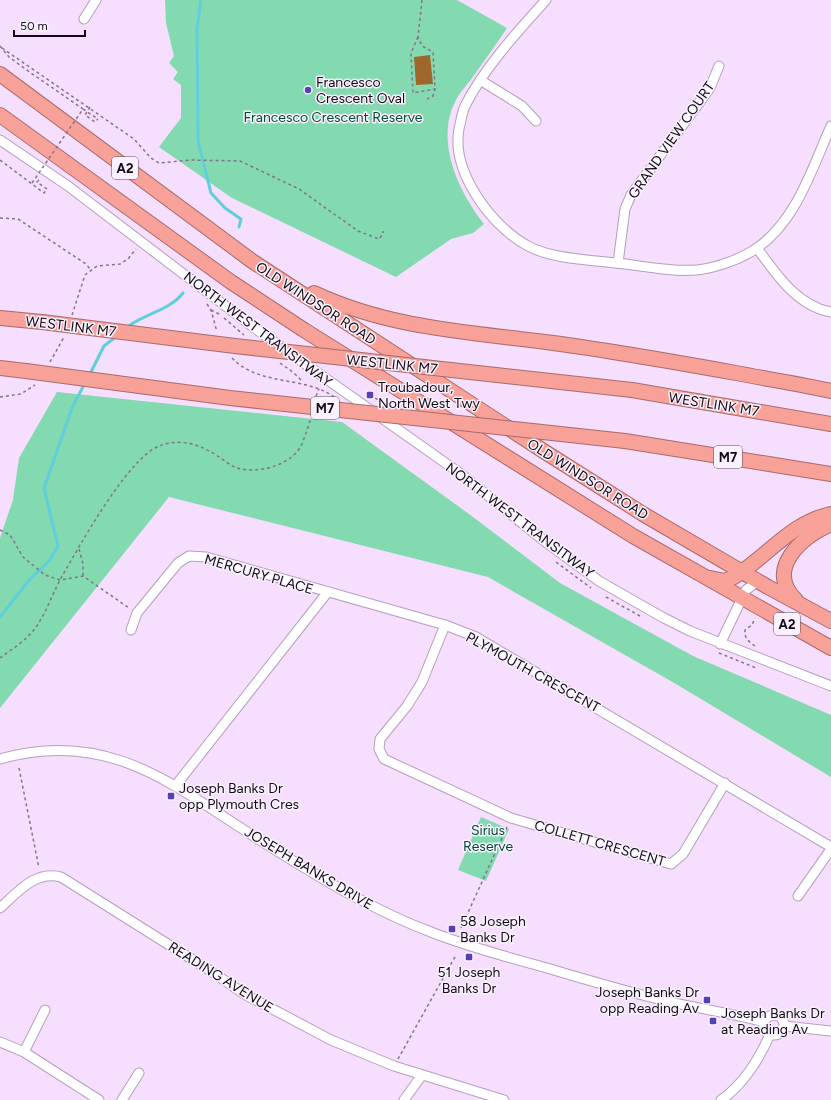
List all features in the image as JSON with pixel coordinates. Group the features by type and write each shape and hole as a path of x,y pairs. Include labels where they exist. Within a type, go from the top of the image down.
{"highway":[{"name":"OLD WINDSOR ROAD","path":"0,74 252,261 551,456 643,514 759,582 831,621"},
{"name":"OLD WINDSOR ROAD","path":"0,115 232,282 304,330 633,536 831,648"},
{"path":"252,261 334,302 363,314 442,330 554,343 676,362 831,391"},
{"name":"WESTLINK M7","path":"0,318 632,390 831,424"},
{"name":"M7","path":"0,368 230,398 625,441 831,474"},
{"path":"693,571 718,581 725,581 742,572 797,527 831,514"},
{"path":"800,604 786,589 785,579 788,561 798,545 816,532 831,524"}],"street":[{"path":"84,19 96,0"},
{"path":"546,0 480,80 465,107 459,131 460,151 466,175 475,194 488,213 507,232 529,247 554,255 665,269 697,270 726,263 757,248 780,227 795,206 831,126"},
{"name":"GRAND VIEW COURT","path":"618,263 625,209 631,195 710,88 719,66"},
{"path":"480,80 522,106 536,121"},
{"name":"NORTH WEST TRANSITWAY","path":"0,140 68,186 253,327 461,474 573,563 599,581 648,610 720,644 831,686"},
{"path":"757,248 777,275 796,295 818,310 831,312"},
{"name":"MERCURY PLACE","path":"131,630 137,613 178,563 189,556 206,558 327,593"},
{"path":"720,644 746,590 759,582"},
{"path":"176,785 327,593"},
{"name":"PLYMOUTH CRESCENT","path":"327,593 445,625 476,637 725,783 831,848"},
{"name":"COLLETT CRESCENT","path":"445,625 422,682 407,706 380,739 379,749 384,759 512,818 671,864 683,854 725,783"},
{"name":"JOSEPH BANKS DRIVE","path":"0,759 42,751 77,751 112,757 125,761 176,785 341,891 378,910 416,926 454,941 590,980 667,1001 764,1022"},
{"path":"798,896 831,848"},
{"name":"READING AVENUE","path":"41,876 52,874 61,877 246,995 331,1040 394,1066 504,1100"},
{"path":"0,908 34,879 41,876"},
{"path":"24,1052 45,1010"},
{"path":"771,1015 777,1015 783,1019 784,1026 778,1034 770,1034 764,1029 764,1022 771,1015"},
{"path":"784,1026 831,1031"},
{"path":"721,1100 728,1096 748,1072 757,1059 770,1034"},
{"path":"0,1042 24,1052 99,1100"},
{"path":"122,1100 139,1072"},
{"path":"404,1100 422,1075"}],"path":[{"path":"422,0 418,37 411,53 413,93 435,89"},
{"path":"418,37 422,46 433,52 435,89 433,96 428,99"},
{"path":"0,46 9,57 31,73 83,109 98,119 95,122 85,115 90,107"},
{"path":"2,48 90,107 134,140 151,158 159,163 191,160 229,160 240,162 298,189 358,231 379,239 383,234 383,231"},
{"path":"32,183 83,109"},
{"path":"0,160 44,193 47,189 37,182 41,178"},
{"path":"0,218 18,219 86,264 90,269"},
{"path":"70,320 82,282 90,269 97,266 120,264 128,259 137,248"},
{"path":"52,359 65,334"},
{"path":"316,400 319,389"},
{"path":"0,397 9,397"},
{"path":"0,658 38,626 60,580 79,549 128,472 142,458 158,446 178,442 195,444 235,467 250,471 268,469 284,462 300,448 311,415"},
{"path":"0,530 10,535 23,557 45,574 60,580 83,576 114,599 137,613"},
{"path":"79,549 83,576"},
{"path":"752,624 748,627 745,634 750,642 757,647"},
{"path":"19,768 41,876"},
{"path":"461,928 512,818"},
{"path":"394,1066 456,955"}],"green space":[{"name":"Francesco Crescent Reserve","path":"165,0 457,0 507,28 456,100 450,116 448,132 452,165 458,182 484,224 473,233 451,239 396,277 232,198 159,147 181,118 181,85 173,79 178,72 169,63 174,56 166,23"},
{"path":"57,392 342,422 469,514 560,583 693,656 831,715 831,777 676,684 488,577 169,497 0,708 0,538 13,500 19,458"},
{"name":"Sirius Reserve","path":"481,817 509,829 486,881 458,870"}],"building":[{"path":"430,55 433,84 416,85 414,57"}],"waterway":[{"path":"201,0 197,29 198,141 211,193 225,208 241,219 239,227"},
{"path":"126,328 170,304 183,293"},
{"path":"89,376 104,346 117,336"},
{"path":"0,617 30,579 49,561 58,546 44,488 72,408 85,383"}],"place":[{"name":"Francesco Crescent Oval","path":"308,90"},
{"name":"Troubadour, North West Twy","path":"370,395"},
{"name":"Joseph Banks Dr opp Plymouth Cres","path":"171,796"},
{"name":"58 Joseph Banks Dr","path":"452,929"},
{"name":"51 Joseph Banks Dr","path":"469,957"},
{"name":"Joseph Banks Dr opp Reading Av","path":"707,1000"},
{"name":"Joseph Banks Dr at Reading Av","path":"713,1021"}]}
